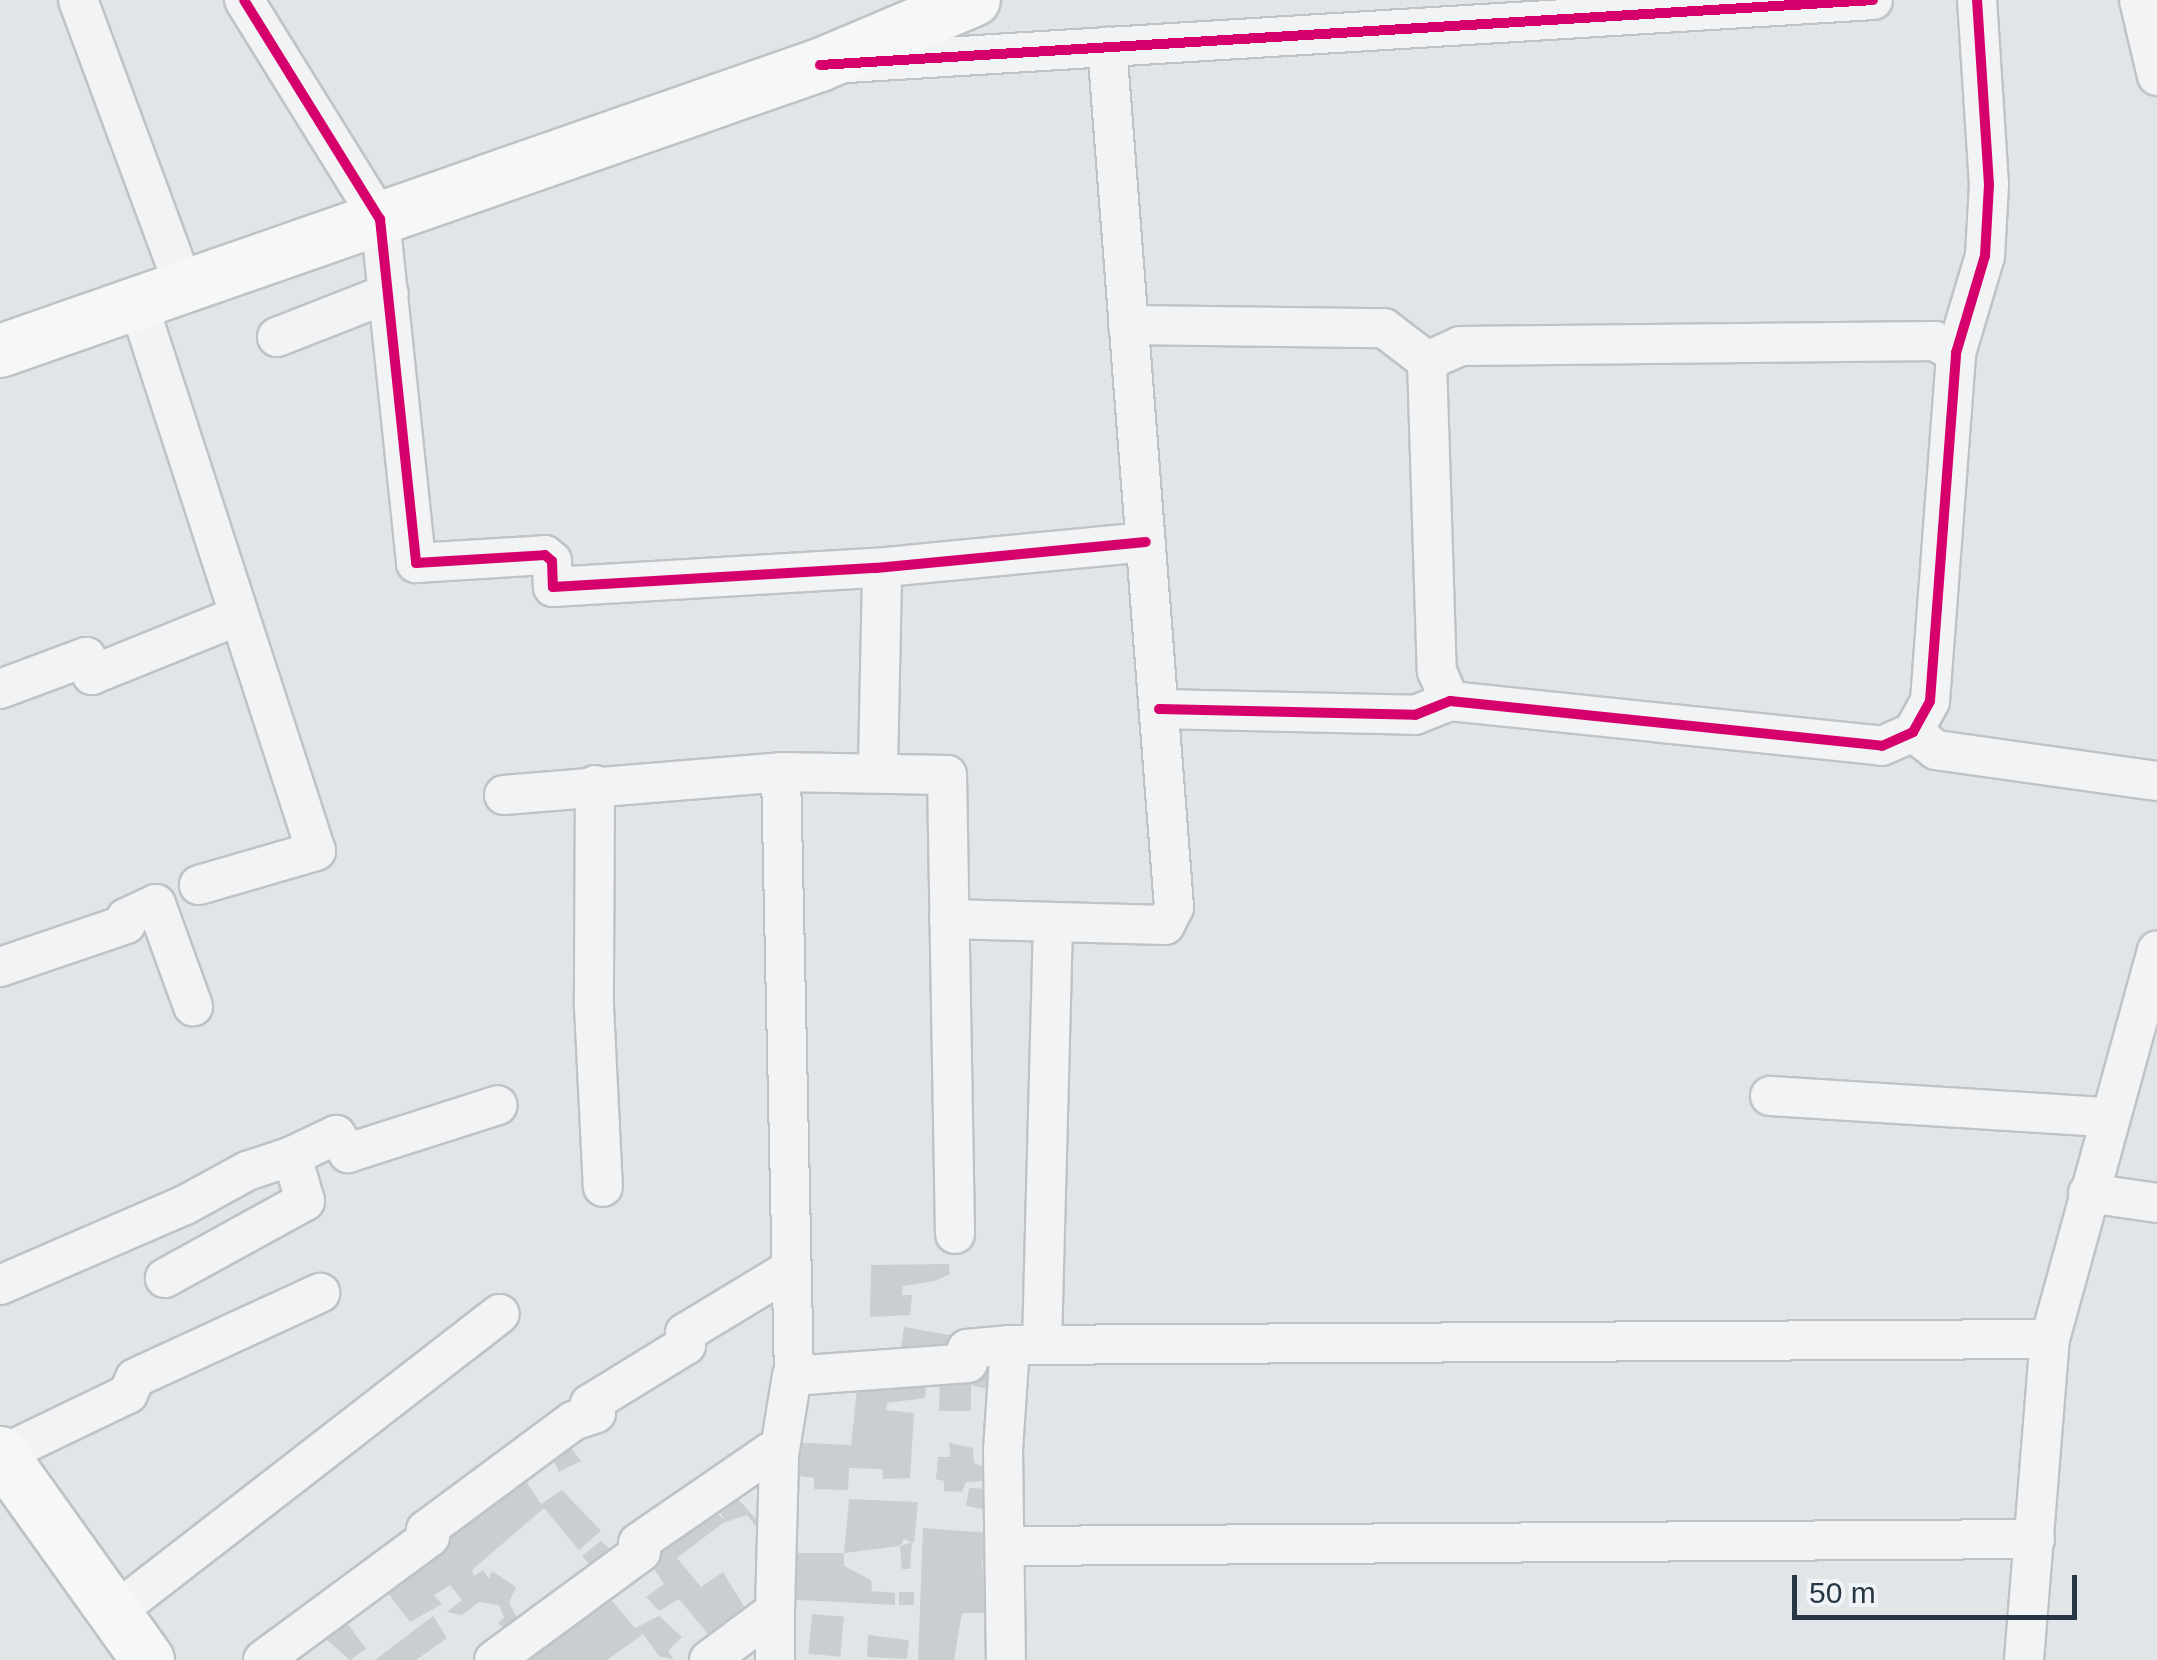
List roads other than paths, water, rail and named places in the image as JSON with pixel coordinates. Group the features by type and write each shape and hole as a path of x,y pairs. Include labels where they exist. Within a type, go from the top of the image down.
{"main road":[{"path":"0,351 820,65 973,0"},
{"path":"1,1454 148,1660"}],"street":[{"path":"78,0 161,295 238,616 316,851 199,886"},
{"path":"244,0 380,219 416,562 545,555 552,560 553,586 876,568 1146,542"},
{"path":"820,65 1873,0"},
{"path":"1159,709 1415,715 1450,701 1882,746 1914,732 1930,702 1956,353 1984,256 1988,202 1977,0"},
{"path":"2139,0 2157,76"},
{"path":"949,920 1165,926 1174,907 1107,48"},
{"path":"276,337 389,293"},
{"path":"1128,325 1384,328 1428,360"},
{"path":"1428,360 1460,346 1935,341 1956,353"},
{"path":"1428,360 1437,671 1450,701"},
{"path":"876,568 882,576 878,770"},
{"path":"0,689 86,656 92,675 238,616"},
{"path":"1914,732 1936,750 2157,781"},
{"path":"504,795 595,784 781,772 878,770 947,775 955,1234"},
{"path":"775,1660 779,1455 794,1376 781,772"},
{"path":"595,784 594,1006 602,1187"},
{"path":"0,968 126,924 156,904 194,1006"},
{"path":"1006,1660 1008,1546 1003,1450 1026,1344 1053,922"},
{"path":"2024,1660 2050,1338 2108,1118 2156,965"},
{"path":"1770,1096 2108,1118"},
{"path":"0,1285 184,1205 246,1171 296,1171 336,1135 348,1153 498,1105"},
{"path":"165,1278 305,1201 296,1171"},
{"path":"2088,1193 2157,1203"},
{"path":"263,1660 430,1537 426,1530 558,1432 596,1413 590,1404 686,1345 685,1333 789,1270"},
{"path":"1,1454 128,1394 135,1378 320,1293"},
{"path":"114,1613 500,1314"},
{"path":"794,1376 968,1362 967,1349 1026,1344 2050,1338"},
{"path":"494,1660 642,1552 638,1543 770,1453 779,1455"},
{"path":"1008,1546 2035,1538"},
{"path":"709,1660 775,1610"}]}
